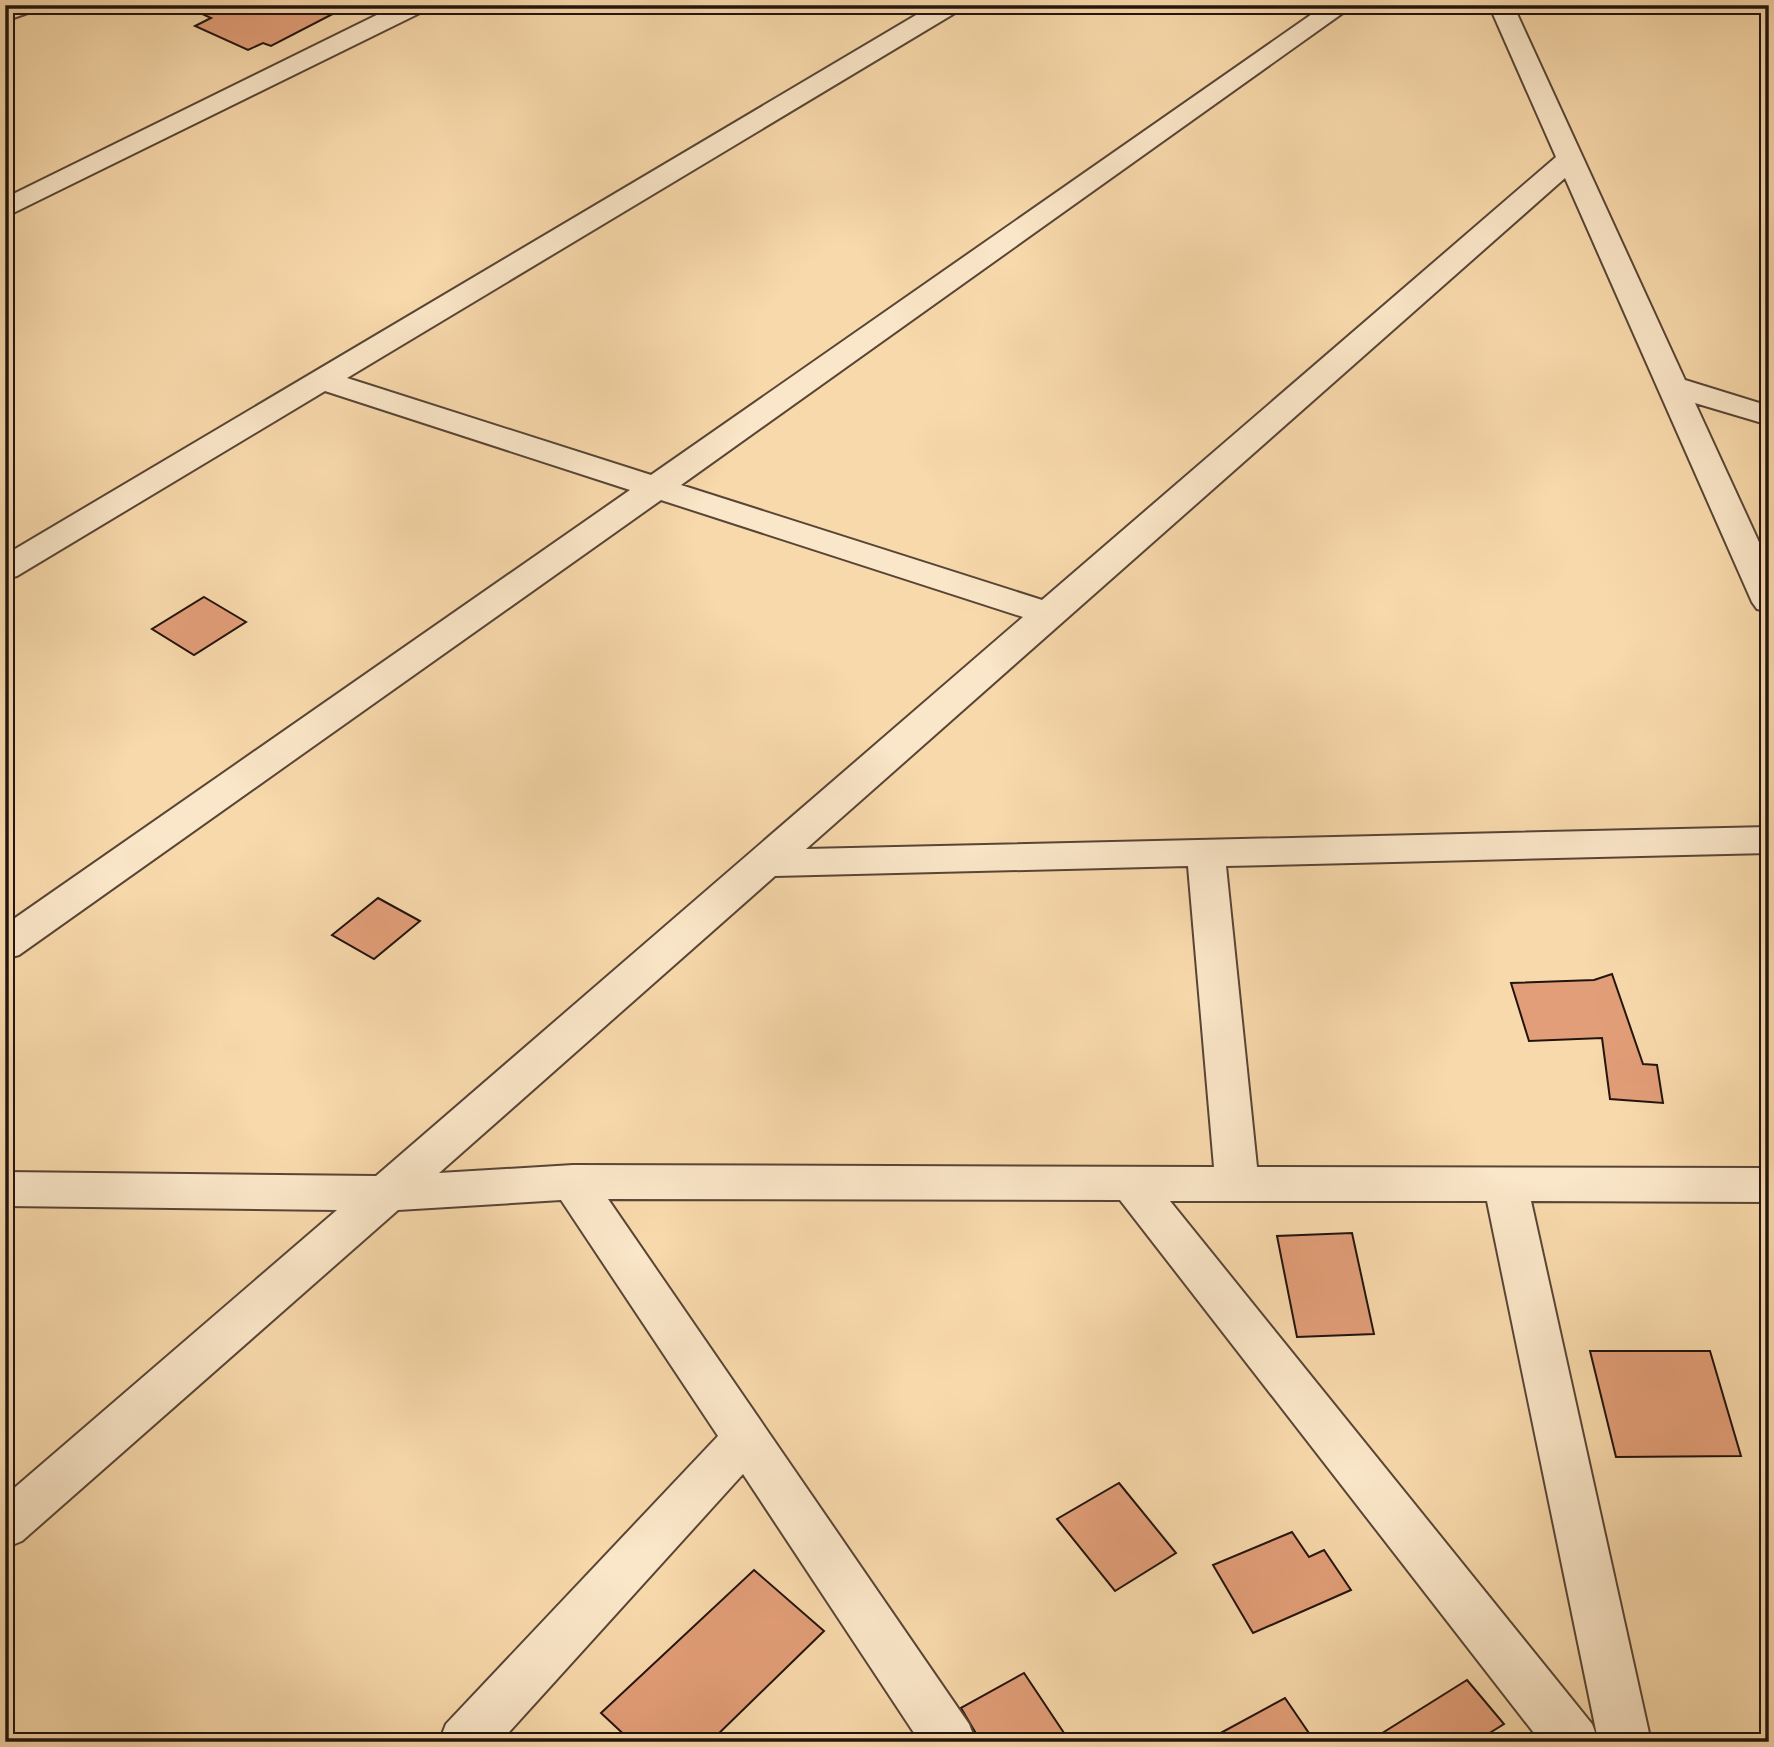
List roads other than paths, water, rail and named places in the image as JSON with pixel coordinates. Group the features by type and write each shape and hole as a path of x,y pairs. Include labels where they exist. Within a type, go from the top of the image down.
{"street":[{"path":"5,14 27,5"},
{"path":"5,209 376,13 417,5"},
{"path":"5,569 951,5"},
{"path":"5,945 1342,5"},
{"path":"1501,5 1769,602"},
{"path":"5,1526 1570,159"},
{"path":"321,380 1049,614"},
{"path":"1672,386 1769,416"},
{"path":"764,863 1769,840"},
{"path":"1206,852 1237,1184"},
{"path":"573,1182 950,1742"},
{"path":"5,1189 387,1193 573,1182 1769,1185"},
{"path":"1131,1183 1573,1742"},
{"path":"1505,1184 1625,1742"},
{"path":"465,1742 746,1438"}]}
